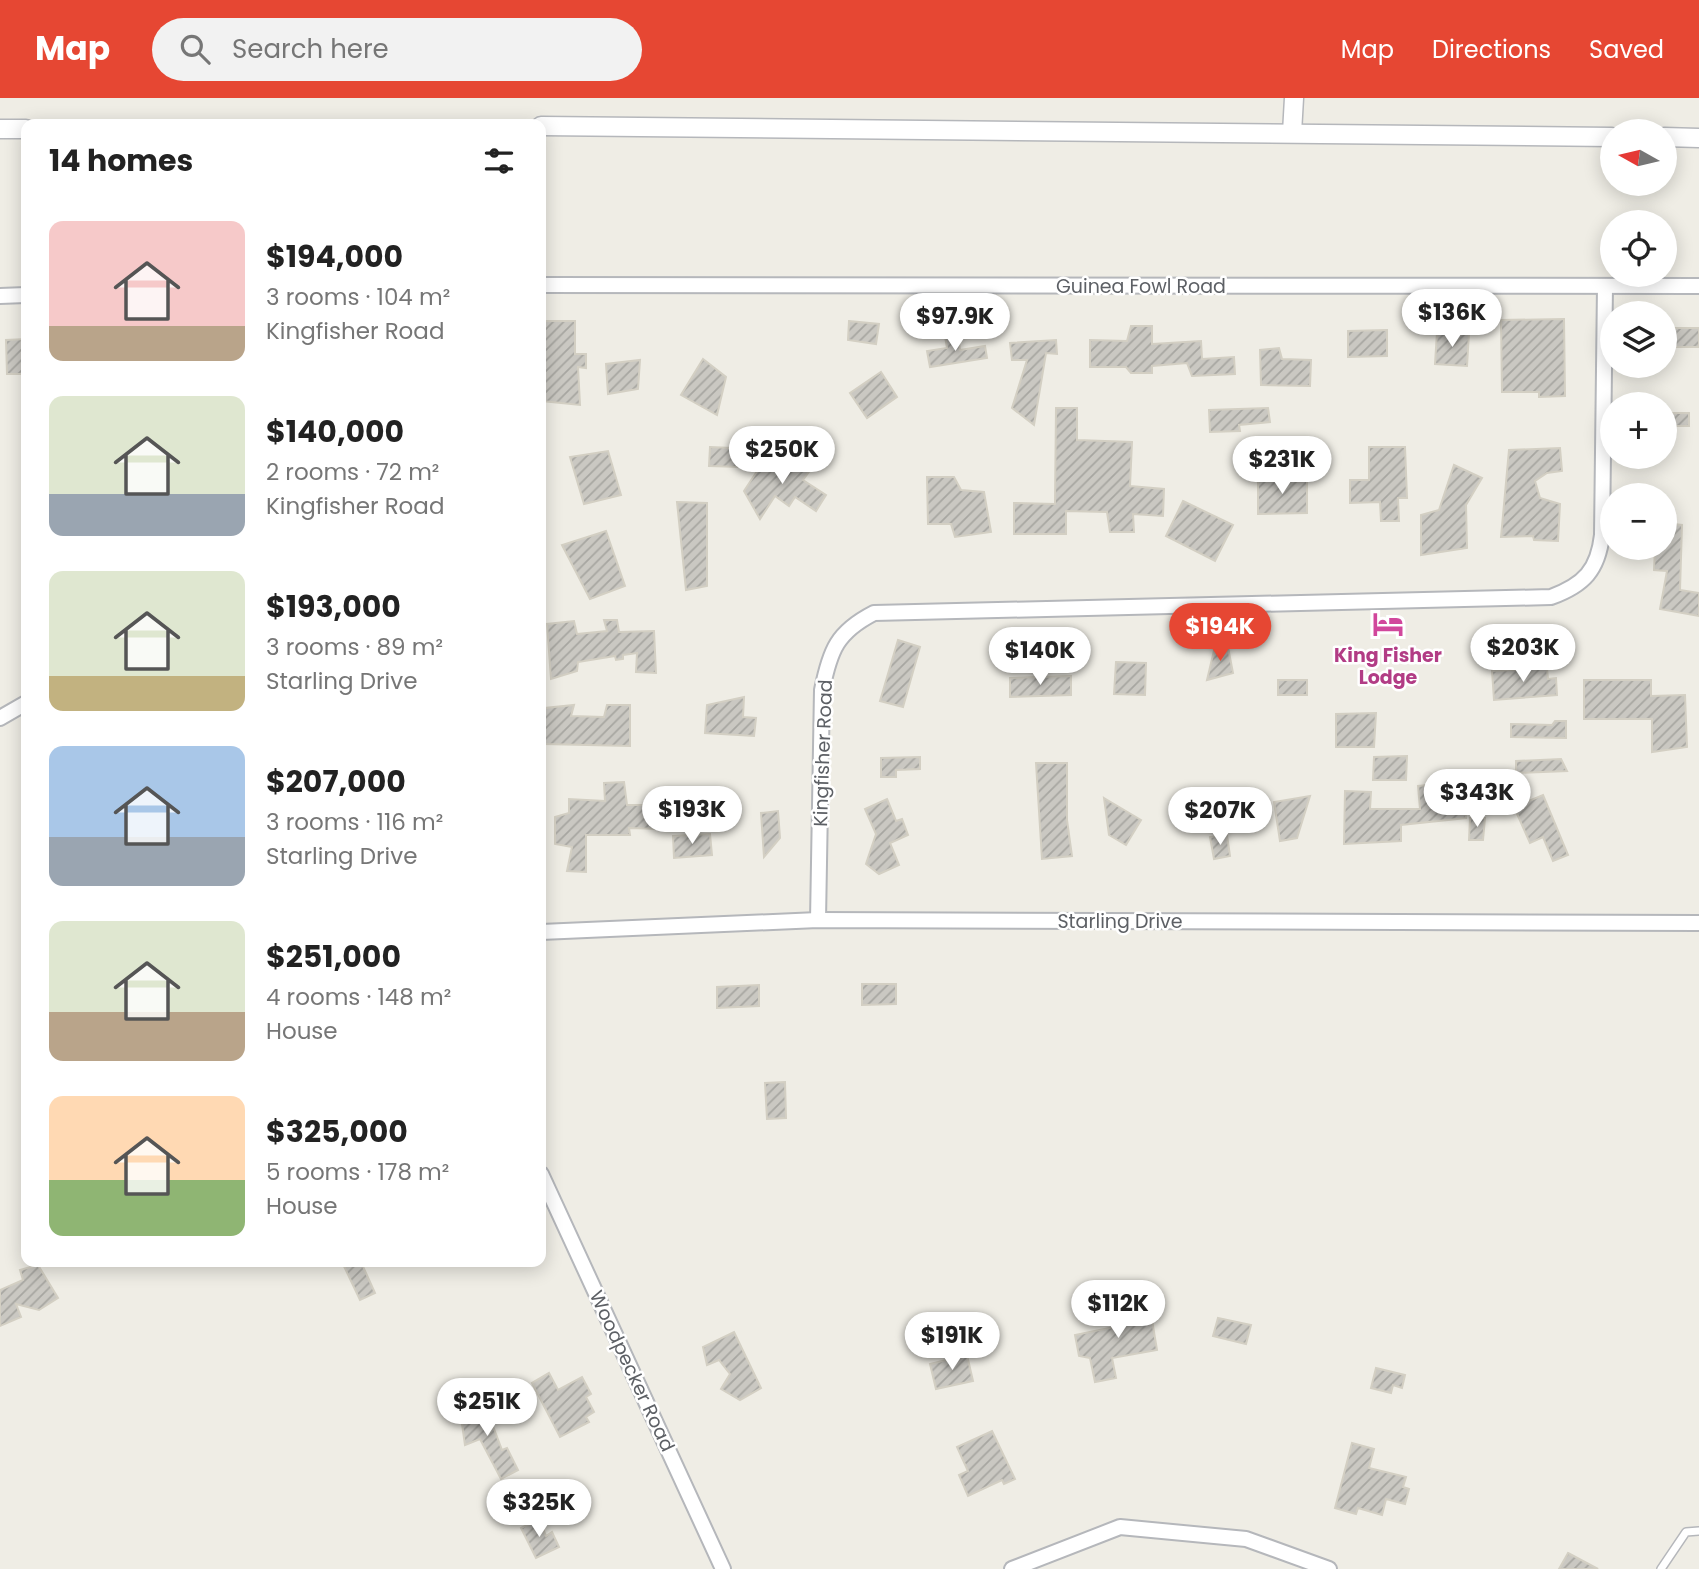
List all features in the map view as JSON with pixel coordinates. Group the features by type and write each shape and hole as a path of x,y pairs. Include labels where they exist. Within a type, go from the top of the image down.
{"street":[{"path":"1292,132 1294,98"},
{"path":"546,126 1600,137"},
{"path":"0,129 21,129"},
{"path":"1677,137 1699,138"},
{"name":"Guinea Fowl Road","path":"546,285 1600,286"},
{"name":"Guinea Fowl Road","path":"1677,286 1699,286"},
{"name":"Kingfisher Road","path":"818,920 822,690 828,661 838,639 853,623 874,613 1551,597 1583,581 1600,558 1602,535 1605,287"},
{"path":"0,296 21,295"},
{"path":"0,718 21,706"},
{"name":"Starling Drive","path":"546,932 818,920 1699,923"},
{"name":"Woodpecker Road","path":"546,1185 723,1569"},
{"path":"1012,1569 1120,1527 1246,1539 1329,1569"}],"lane":[{"path":"1661,1569 1686,1532 1699,1531"}],"building":[{"path":"1564,319 1565,396 1539,397 1539,392 1502,392 1501,320"},
{"path":"546,321 575,321 575,354 586,354 586,368 578,367 580,405 546,401"},
{"path":"849,321 879,324 876,344 848,340"},
{"path":"1131,326 1152,326 1152,344 1201,341 1202,359 1234,357 1235,374 1192,376 1187,363 1152,366 1152,373 1131,373 1126,367 1090,367 1090,340 1127,341"},
{"path":"1677,328 1699,328 1699,347 1677,347"},
{"path":"1387,330 1387,356 1348,357 1348,331"},
{"path":"1437,332 1469,333 1467,366 1435,364"},
{"path":"958,334 960,350 985,346 987,358 930,367 927,351 947,348 945,336"},
{"path":"21,339 21,374 7,374 6,340"},
{"path":"1056,340 1057,354 1046,353 1034,425 1012,408 1027,360 1012,360 1010,343"},
{"path":"1279,348 1282,359 1311,360 1310,386 1261,385 1260,350"},
{"path":"703,359 726,377 717,415 681,395"},
{"path":"640,360 638,389 608,394 606,364"},
{"path":"881,372 897,397 867,418 850,393"},
{"path":"1056,408 1077,408 1077,440 1132,442 1130,486 1164,489 1163,516 1133,514 1134,532 1110,532 1107,512 1066,511 1066,534 1014,534 1014,503 1055,504"},
{"path":"1268,408 1270,422 1239,425 1240,431 1210,432 1209,410"},
{"path":"1677,413 1689,413 1689,426 1677,426"},
{"path":"710,447 732,448 741,467 709,466"},
{"path":"1369,447 1405,447 1407,498 1398,498 1399,521 1381,521 1380,502 1350,503 1350,480 1369,480"},
{"path":"1560,448 1562,471 1547,473 1535,481 1540,498 1560,504 1558,541 1534,540 1533,536 1501,537 1509,450"},
{"path":"608,451 621,495 584,504 570,457"},
{"path":"789,455 811,469 803,480 826,495 816,511 795,497 789,506 775,496 760,519 744,491 765,459 780,469"},
{"path":"1454,465 1482,478 1466,505 1467,548 1421,555 1421,515 1439,510"},
{"path":"927,477 954,477 961,490 984,492 991,532 955,537 951,524 928,524"},
{"path":"1258,479 1307,479 1307,513 1258,514"},
{"path":"1183,501 1233,525 1215,561 1166,536"},
{"path":"677,502 707,503 707,586 686,590"},
{"path":"1677,524 1682,525 1680,590 1699,593 1699,616 1660,609 1667,571 1654,570 1654,560 1677,560"},
{"path":"606,531 625,586 590,599 562,545"},
{"path":"604,620 617,620 619,632 654,631 656,673 636,672 637,653 623,655 623,659 616,660 615,656 578,662 577,671 551,679 547,624 574,621 577,634 607,631"},
{"path":"898,640 920,647 903,707 880,701"},
{"path":"1215,646 1228,647 1233,673 1207,680"},
{"path":"1116,662 1146,663 1145,695 1114,694"},
{"path":"1547,668 1548,679 1556,678 1557,695 1494,700 1492,671"},
{"path":"1071,676 1071,695 1010,697 1010,678"},
{"path":"1278,680 1307,680 1307,695 1278,695"},
{"path":"1584,680 1651,680 1651,696 1685,695 1687,747 1652,752 1652,719 1584,719"},
{"path":"744,697 743,717 756,718 754,736 705,733 707,705"},
{"path":"574,705 571,716 604,717 607,705 630,705 630,746 546,744 546,708"},
{"path":"1376,713 1374,747 1336,747 1336,714"},
{"path":"1555,721 1566,721 1566,738 1511,737 1511,724 1552,725"},
{"path":"1407,756 1406,780 1373,780 1374,757"},
{"path":"920,757 920,769 896,770 896,777 881,777 881,758"},
{"path":"1561,759 1567,771 1516,773 1516,761"},
{"path":"1036,763 1067,763 1067,820 1072,856 1042,859"},
{"path":"624,782 627,805 658,805 660,829 629,828 630,835 586,835 586,872 567,871 572,847 555,844 555,817 569,813 569,799 605,801 604,783"},
{"path":"1462,782 1466,818 1401,825 1401,841 1344,844 1345,791 1371,792 1370,809 1420,809 1418,786"},
{"path":"1543,795 1568,855 1553,861 1543,837 1530,843 1514,807"},
{"path":"1310,796 1297,838 1280,841 1274,802"},
{"path":"1104,798 1141,820 1126,845 1109,835"},
{"path":"887,799 896,821 902,819 908,835 890,843 899,865 879,874 866,864 876,834 865,809"},
{"path":"778,811 780,838 764,857 761,813"},
{"path":"1470,818 1485,818 1483,840 1469,840"},
{"path":"710,834 712,855 674,858 673,836"},
{"path":"1227,835 1230,856 1214,859 1210,837"},
{"path":"862,984 896,984 896,1004 862,1005"},
{"path":"759,985 759,1006 717,1008 717,987"},
{"path":"785,1082 786,1118 767,1119 765,1083"},
{"path":"39,1267 58,1298 39,1310 16,1304 21,1317 0,1326 0,1290 23,1280 20,1270"},
{"path":"344,1267 363,1267 375,1293 360,1300"},
{"path":"1149,1302 1157,1350 1112,1358 1116,1378 1095,1382 1090,1358 1079,1356 1075,1335 1119,1326 1116,1308"},
{"path":"1218,1318 1251,1325 1246,1344 1213,1336"},
{"path":"734,1332 761,1388 740,1400 721,1389 730,1374 719,1360 707,1365 703,1347"},
{"path":"967,1355 973,1381 936,1389 930,1364"},
{"path":"1376,1368 1405,1375 1402,1388 1393,1385 1391,1393 1371,1388"},
{"path":"549,1373 558,1390 582,1377 591,1394 586,1397 594,1412 586,1417 589,1422 560,1437 532,1383"},
{"path":"482,1397 502,1450 507,1448 518,1470 501,1479 480,1439 465,1445 461,1417 474,1415 469,1402"},
{"path":"992,1431 1015,1479 1004,1484 1002,1480 968,1496 959,1475 968,1471 957,1447"},
{"path":"1352,1443 1374,1449 1369,1468 1406,1477 1403,1487 1409,1489 1405,1504 1386,1499 1382,1515 1358,1508 1356,1514 1335,1508"},
{"path":"539,1519 546,1536 552,1532 559,1547 536,1558 521,1528"},
{"path":"1568,1553 1598,1569 1559,1569"}],"place":[{"name":"King Fisher Lodge","path":"1388,624"}]}
